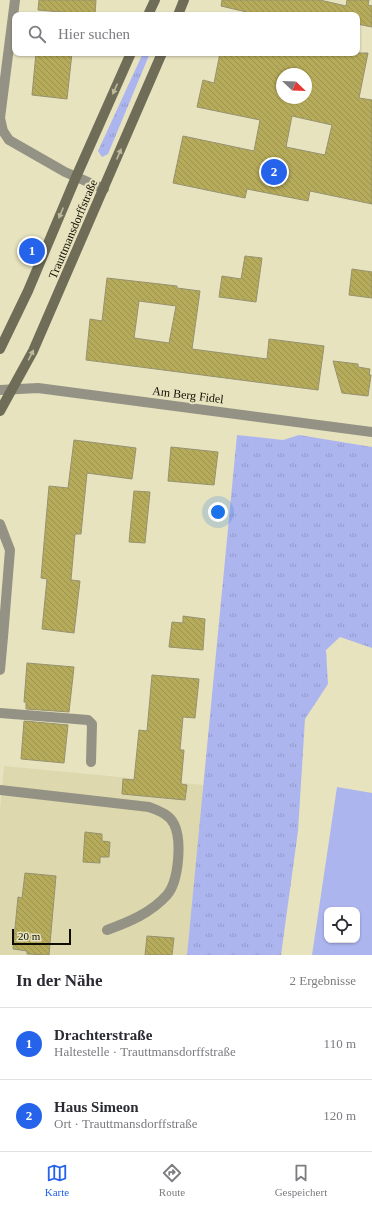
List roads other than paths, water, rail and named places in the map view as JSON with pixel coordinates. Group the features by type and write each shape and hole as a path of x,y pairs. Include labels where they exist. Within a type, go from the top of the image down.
{"street":[{"path":"13,12 15,0"},
{"path":"149,12 155,0"},
{"path":"179,12 184,0"},
{"path":"12,24 0,118 3,131 9,140 76,177 104,189"},
{"name":"Trauttmansdorffstraße","path":"0,349 28,291 76,177 130,56"},
{"name":"Trauttmansdorffstraße","path":"0,411 33,351 161,56"},
{"name":"Am Berg Fidel","path":"0,390 38,388 372,432"},
{"path":"0,524 10,550 0,670"},
{"path":"0,713 88,720 92,724 91,762"},
{"path":"0,790 149,807 163,812 174,824 179,846 176,873 168,893 152,909 122,925 107,930"}],"place":[{"name":"Haus Simeon","path":"274,172"},
{"name":"Drachterstraße","path":"32,251"}]}
